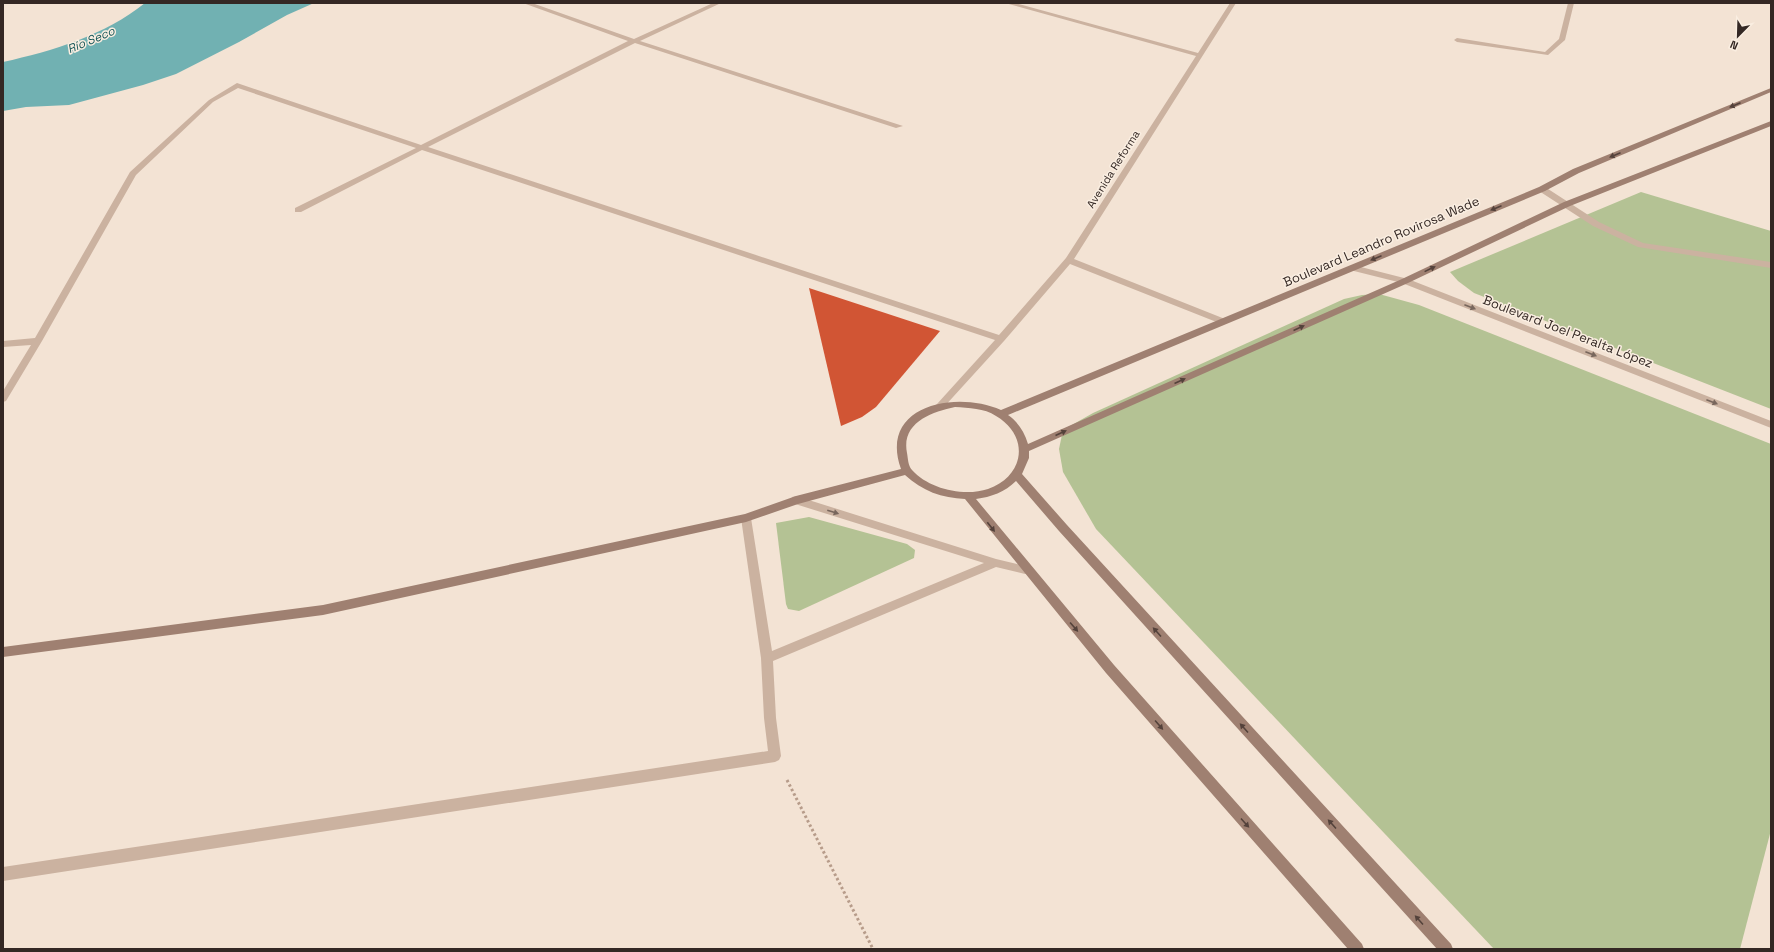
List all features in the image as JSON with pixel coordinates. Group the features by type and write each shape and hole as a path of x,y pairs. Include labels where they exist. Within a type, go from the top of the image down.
{"main road":[{"name":"Boulevard Leandro Rovirosa Wade","path":"1000,414 1542,189 1576,172 1771,90"},
{"path":"1025,449 1405,281 1567,204 1771,123"},
{"path":"971,404 1000,414 1013,424 1022,435 1025,449 1024,462 1017,475 1005,486 988,493 968,496 946,494 928,487 907,471 900,448 902,434 910,422 923,412 940,406 971,404"},
{"path":"3,652 323,610 746,518 796,500 907,471"},
{"path":"1017,475 1068,534 1446,949"},
{"path":"968,496 1025,570 1169,737 1357,949"}],"street":[{"path":"526,3 634,41 899,126"},
{"path":"298,210 420,147 634,41 718,3"},
{"path":"1008,3 1198,55"},
{"name":"Avenida Reforma","path":"940,406 1001,339 1069,260 1198,55 1233,3"},
{"path":"1457,40 1546,54 1562,40 1571,3"},
{"path":"3,399 38,341 133,174 211,101 237,85 1001,339"},
{"path":"1542,189 1596,224 1641,245 1771,265"},
{"path":"1069,260 1222,321"},
{"name":"Boulevard Joel Peralta López","path":"1353,268 1405,281 1771,425"},
{"path":"3,344 38,341"},
{"path":"796,500 996,563 1025,570"},
{"path":"3,874 775,756 770,718 767,658 746,518"},
{"path":"767,658 996,563"}],"path":[{"path":"775,756 872,949"}],"green space":[{"path":"1641,192 1771,231 1771,409 1474,293 1458,281 1450,272"},
{"path":"1379,294 1419,305 1771,444 1771,830 1740,949 1494,949 1096,529 1063,472 1059,449 1063,430 1093,413 1344,299 1362,295"},
{"path":"809,517 907,544 915,550 914,558 799,611 788,609 786,604 776,523"}],"water":[{"name":"Río Seco","path":"145,3 314,3 287,15 239,42 176,74 143,85 69,105 26,107 3,111 3,62 41,53 96,33 113,24"}],"building":[{"path":"809,288 940,331 876,407 862,417 841,426"}]}
